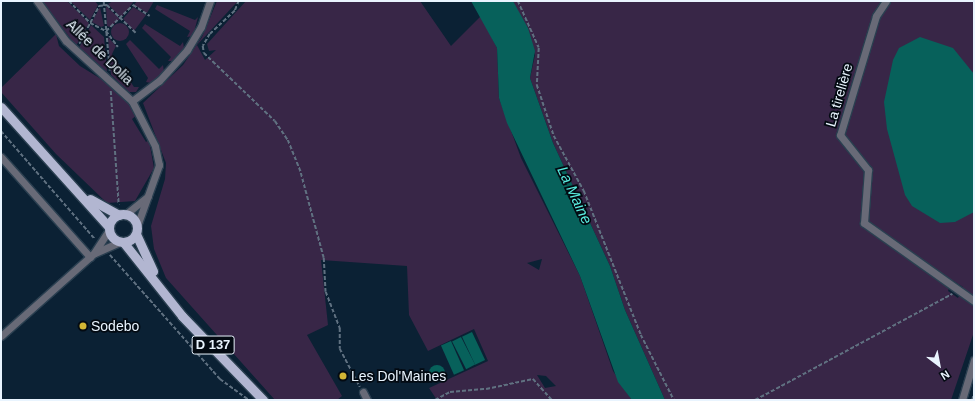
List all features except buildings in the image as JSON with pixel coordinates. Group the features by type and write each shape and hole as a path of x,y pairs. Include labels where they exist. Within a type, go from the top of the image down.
{"main road":[{"path":"1,107 83,195 109,229 122,242 137,230 122,214 83,195"},
{"path":"109,229 122,214"},
{"name":"D 137","path":"137,230 162,290"},
{"name":"D 137","path":"122,242 162,290 263,400"}],"street":[{"name":"Allée de Dolia","path":"37,1 76,51 110,79 132,101 155,146 158,165 137,230"},
{"name":"Allée de Dolia","path":"132,101 159,81 187,50 201,27 210,1"},
{"name":"La tirelière","path":"886,1 876,16 840,135 868,170 864,223 974,301"},
{"path":"1,157 92,255"},
{"path":"122,214 148,196"},
{"path":"102,247 109,229"},
{"path":"1,336 102,247 122,242"},
{"path":"962,400 974,360"},
{"path":"363,392 367,400"}],"path":[{"path":"69,1 90,23 106,31 118,47"},
{"path":"106,31 121,20 135,1"},
{"path":"240,1 235,11 210,34 203,46 204,53 275,121 288,140 301,173 324,258 326,292 340,328 340,349 363,392"},
{"path":"518,1 539,48 536,85 554,136 584,191 641,335 674,400"},
{"path":"104,2 122,214"},
{"path":"133,5 150,16"},
{"path":"76,51 99,6 104,6 136,34"},
{"path":"1,131 220,380 249,400"},
{"path":"754,400 959,290"},
{"path":"435,400 450,392 486,390 532,379 552,400"},
{"path":"972,400 974,393"}],"shaded area":[{"path":"42,1 67,1 89,23 76,46"},
{"path":"70,1 95,1 98,5 90,20"},
{"path":"113,1 134,1 121,18 108,4"},
{"path":"137,1 154,1 147,13 134,5"},
{"path":"217,1 238,1 197,45 205,60 216,50 209,51 207,44 246,1 420,1 451,46 481,16 497,48 499,98 521,158 580,276 613,371 632,400 437,400 429,388 488,361 474,329 428,351 409,315 407,266 321,260 328,325 307,335 342,396 337,400 275,400 166,278 154,249 151,226 165,179 166,163 143,103 183,65 202,37","holes":["542,259 539,270 527,263","537,375 546,376 556,386 545,388"]},
{"path":"513,1 974,1 974,332 951,400 665,400 625,310 610,266 553,143 530,78 535,55","holes":["952,280 963,287 958,298 948,291"]},
{"path":"157,5 195,20 198,17 193,36 187,37 190,31 155,9"},
{"path":"106,6 120,19 110,27 107,26"},
{"path":"100,7 104,26 101,27 92,22"},
{"path":"133,7 146,15 134,31 123,19"},
{"path":"116,23 124,23 129,28 127,39 124,41 116,41 111,36 111,28"},
{"path":"145,24 180,46 183,42 184,48 174,61 168,61 171,57 142,28"},
{"path":"91,25 104,37 107,72 79,48"},
{"path":"56,34 59,46 80,66 114,87 128,101 137,115 132,119 146,142 149,140 154,168 135,201 107,203 56,154 1,92 1,88"},
{"path":"108,37 116,46 112,54 134,87 139,87 136,92 129,92 111,75"},
{"path":"130,40 159,69 163,65 164,72 151,83 146,82 148,78 126,44"}],"water":[{"name":"La Maine","path":"471,1 513,1 528,28 535,51 530,78 553,143 610,266 625,310 665,400 632,400 618,382 580,276 507,123 499,98 497,48"},
{"path":"920,37 953,48 974,74 974,212 955,222 940,223 912,206 905,195 887,129 884,102 893,60 899,48"},
{"path":"472,332 485,360 475,365 462,337"},
{"path":"461,337 475,365 466,369 452,342"},
{"path":"451,341 464,370 454,375 441,345"},
{"path":"437,365 443,367 445,373 443,379 437,381 431,379 429,373 431,367"}],"place":[{"name":"Sodebo","path":"83,326"},
{"name":"Les Dol'Maines","path":"343,376"}]}
